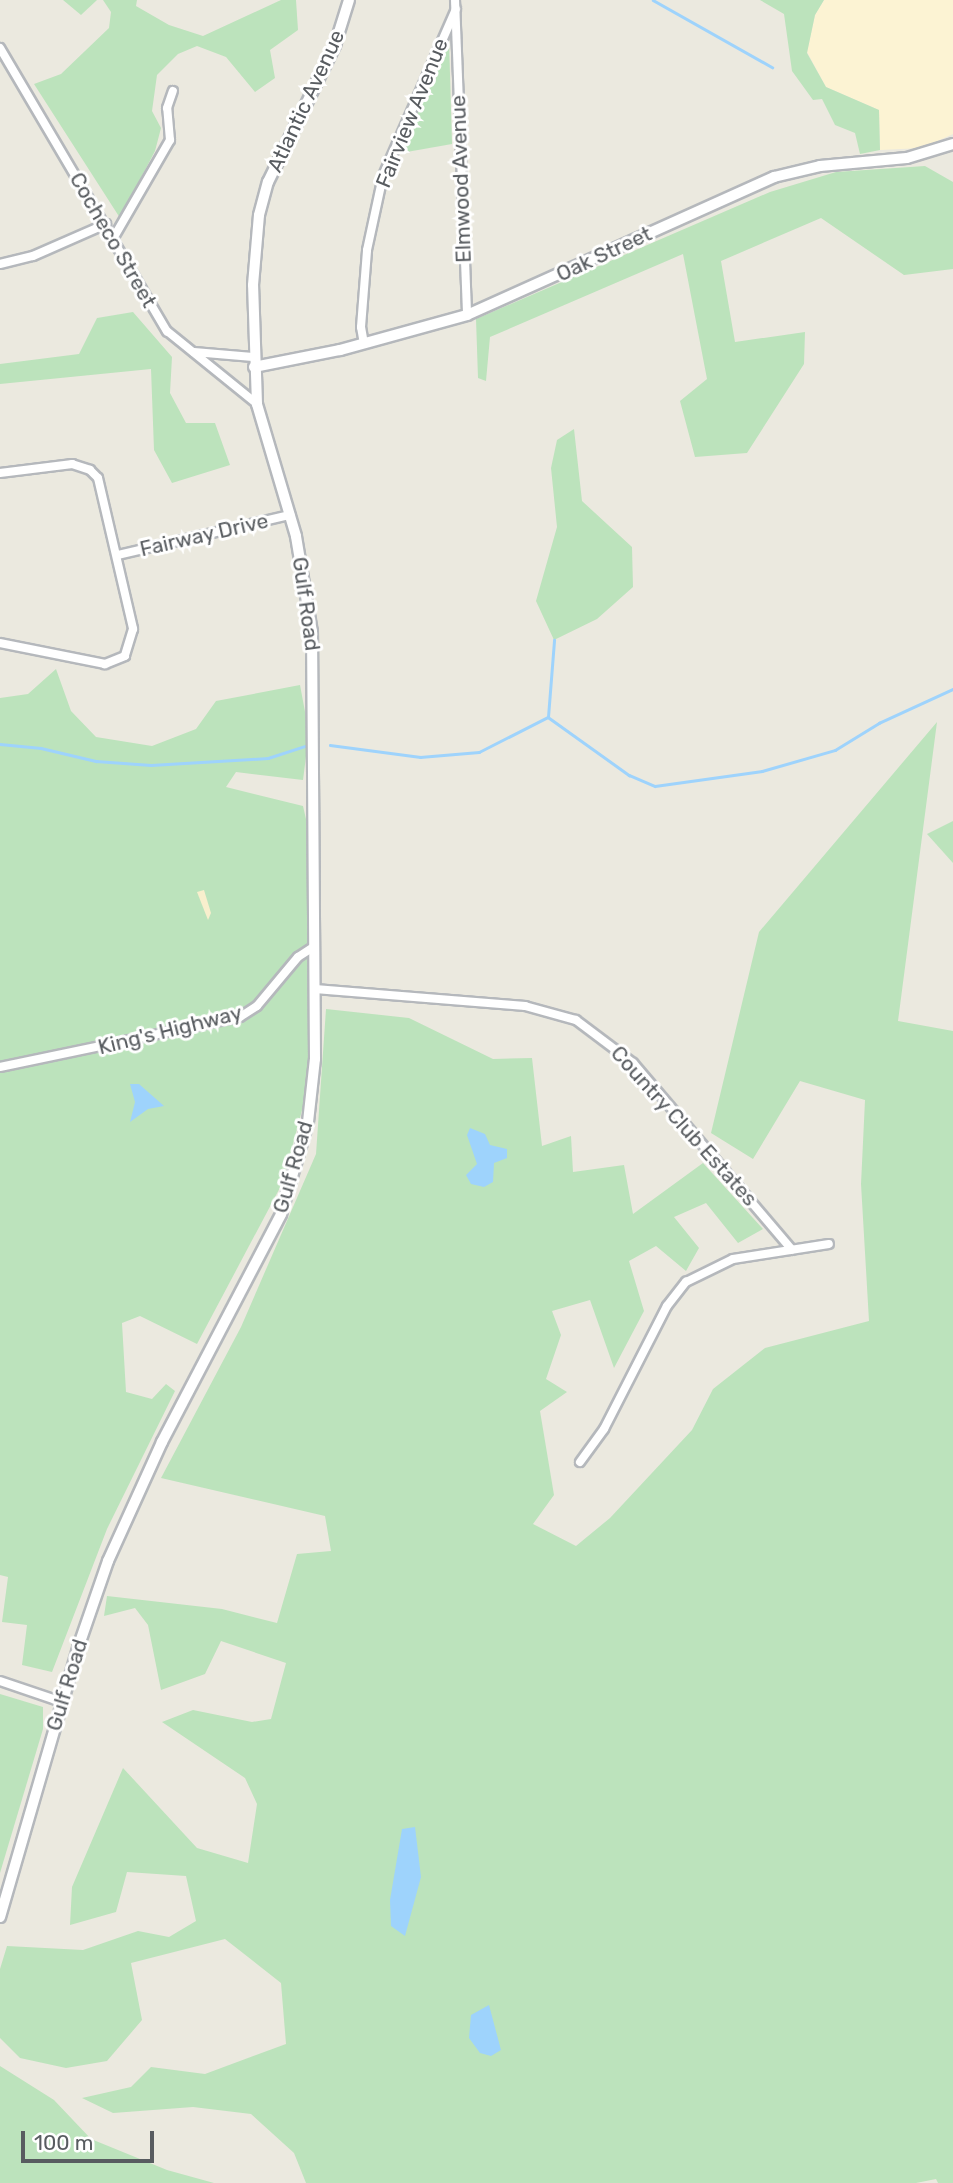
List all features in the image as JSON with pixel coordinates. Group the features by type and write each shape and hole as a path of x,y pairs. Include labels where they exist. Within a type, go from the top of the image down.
{"street":[{"name":"Atlantic Avenue","path":"254,364 255,251 268,182 335,45 349,0"},
{"name":"Elmwood Avenue","path":"455,4 467,315"},
{"name":"Fairview Avenue","path":"364,344 361,327 368,250 383,176 455,4"},
{"name":"Cocheco Street","path":"0,48 106,223 157,317 191,352 257,404"},
{"path":"114,237 170,140 167,108 173,91"},
{"name":"Oak Street","path":"254,364 364,344 467,315 774,177 820,166 907,159 953,144"},
{"path":"0,264 33,256 106,223"},
{"path":"191,352 254,364"},
{"name":"Gulf Road","path":"0,1917 62,1702 124,1520 266,1246 292,1186 313,1086 315,946 312,632 290,515 257,404 254,364"},
{"name":"Fairway Drive","path":"0,473 72,464 90,470 101,487 133,629 125,656 95,664 0,643"},
{"name":"Fairway Drive","path":"118,555 290,515"},
{"name":"King's Highway","path":"0,1067 240,1017 257,1006 299,957 315,946"},
{"name":"Country Club Estates","path":"315,989 525,1006 576,1020 611,1043 640,1071 792,1250"},
{"path":"580,1462 610,1419 679,1289 723,1262 829,1244"},
{"path":"0,1681 62,1702"}],"shaded area":[{"path":"824,0 953,0 953,134 922,148 880,150 879,110 826,87 807,52 815,15"}],"green space":[{"path":"63,0 97,0 81,15"},
{"path":"103,0 137,0 136,6 169,25 203,36 281,0 296,0 298,30 270,50 275,78 255,92 226,57 197,46 178,54 157,75 152,111 161,128 155,151 120,218 34,84 61,74 109,28 111,12"},
{"path":"760,0 824,0 815,15 807,53 826,87 879,110 880,150 860,154 855,133 835,125 822,99 813,100 792,71 784,14"},
{"path":"449,40 452,144 401,153"},
{"path":"925,166 953,182 953,269 904,275 821,218 721,261 735,342 805,332 804,364 747,453 695,457 680,401 707,379 683,254 490,337 486,381 478,378 476,319 770,192 836,172"},
{"path":"133,312 172,357 170,393 186,423 215,423 230,465 172,483 154,450 151,369 0,384 0,364 79,354 97,318"},
{"path":"574,429 582,501 632,547 633,587 597,619 554,640 536,601 557,527 551,468 557,440"},
{"path":"56,669 71,711 96,737 152,746 196,729 216,701 300,685 309,733 303,780 236,772 226,787 303,806 311,841 310,1080 283,1182 197,1344 140,1316 122,1323 126,1392 152,1399 166,1384 175,1391 107,1529 52,1672 22,1665 27,1625 2,1622 8,1577 0,1575 0,698 28,694"},
{"path":"937,722 898,1021 953,1031 953,2183 938,2183 936,2179 916,2183 306,2183 294,2153 251,2114 193,2107 113,2113 82,2098 131,2087 151,2067 205,2074 286,2044 281,1983 225,1939 131,1963 142,2020 107,2061 66,2068 20,2058 0,2038 0,1969 7,1946 83,1950 138,1931 169,1937 196,1921 186,1876 127,1872 116,1912 70,1925 72,1887 123,1768 197,1848 248,1863 257,1804 245,1778 162,1722 193,1710 252,1722 271,1719 286,1663 221,1641 205,1674 161,1690 148,1625 135,1608 104,1616 107,1596 222,1609 277,1623 297,1554 331,1551 325,1516 161,1478 241,1327 316,1154 326,1009 409,1018 493,1059 532,1058 542,1146 571,1136 573,1172 624,1165 633,1214 703,1163 763,1229 738,1243 706,1203 674,1217 699,1248 686,1271 656,1246 629,1261 644,1311 614,1368 590,1300 552,1311 561,1335 546,1379 567,1392 540,1411 554,1495 533,1524 576,1546 610,1518 692,1430 713,1389 765,1348 869,1321 861,1184 865,1100 800,1081 753,1159 711,1133 759,932"},
{"path":"953,821 953,863 927,834"},
{"path":"0,1694 43,1707 43,1729 0,1873"},
{"path":"0,2066 54,2100 91,2139 167,2170 214,2183 0,2183"}],"sand":[{"path":"204,890 211,913 208,920 197,892"}],"water":[{"path":"130,1084 139,1084 164,1106 148,1109 130,1122 135,1102"},
{"path":"470,1128 485,1134 490,1145 507,1149 507,1158 494,1163 493,1182 484,1187 471,1184 466,1175 477,1164 467,1135"},
{"path":"415,1827 421,1877 405,1936 391,1926 390,1900 402,1829"},
{"path":"489,2005 501,2050 491,2056 480,2053 469,2038 471,2015"}],"waterway":[{"path":"653,0 772,67"},
{"path":"548,717 554,640"},
{"path":"548,717 629,775 655,786 762,771 835,750 879,723 953,689"},
{"path":"330,745 420,757 479,752 548,717"},
{"path":"0,744 41,748 96,761 151,765 268,758 304,746"}]}
